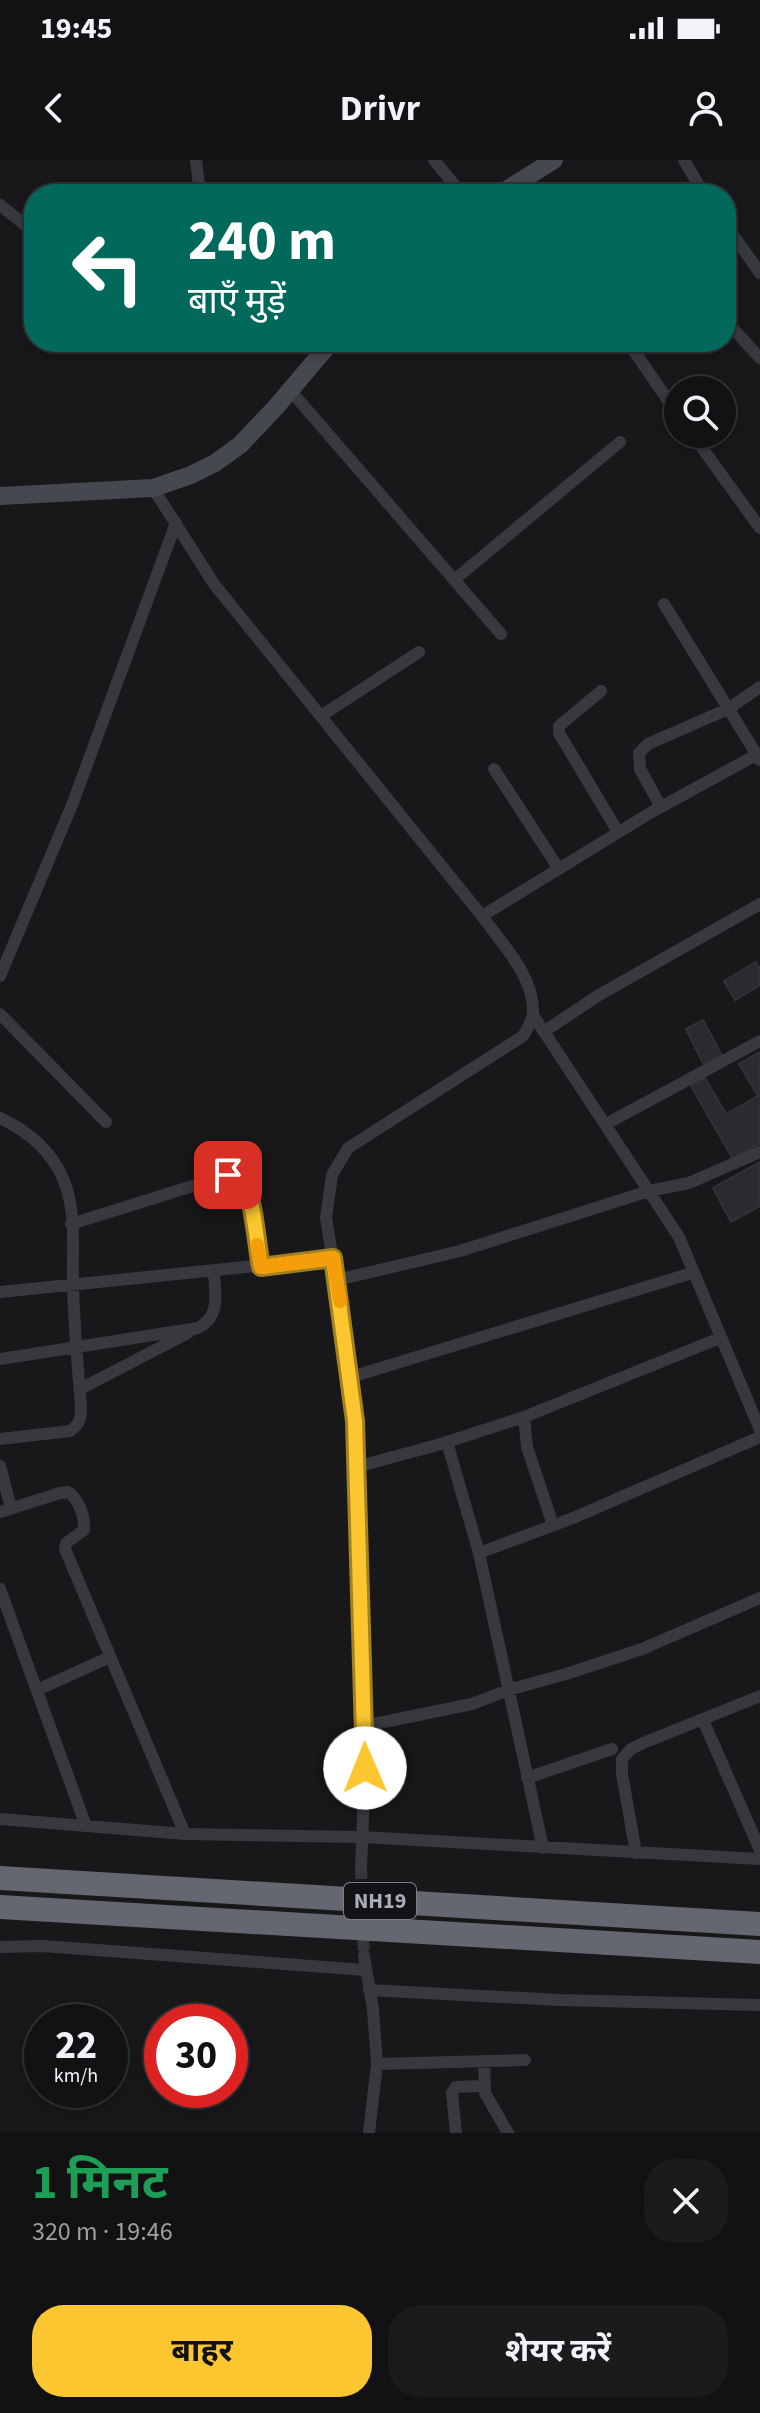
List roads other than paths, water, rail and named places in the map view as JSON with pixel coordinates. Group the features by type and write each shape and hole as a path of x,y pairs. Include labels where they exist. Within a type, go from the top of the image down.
{"highway":[{"name":"NH19","path":"0,1878 760,1924"},
{"name":"NH19","path":"0,1907 760,1952"}],"street":[{"path":"196,160 199,184"},
{"path":"434,160 454,184"},
{"path":"684,160 696,184"},
{"path":"525,184 542,163"},
{"path":"0,205 24,224"},
{"path":"736,239 760,273"},
{"path":"736,332 760,358"},
{"path":"0,496 153,488 215,463 240,445 320,352"},
{"path":"635,352 664,395"},
{"path":"290,390 501,634"},
{"path":"454,580 620,442"},
{"path":"703,448 758,521"},
{"path":"153,488 214,584 482,916 523,974 531,995 533,1015 679,1237 760,1430"},
{"path":"0,976 72,805 176,523"},
{"path":"482,916 661,807 758,758 664,604"},
{"path":"321,716 419,652"},
{"path":"661,807 640,769 639,753 648,744 728,709 760,687"},
{"path":"601,691 565,719 559,726 559,733 618,832"},
{"path":"494,769 559,869"},
{"path":"545,1031 623,981 760,904"},
{"path":"0,1014 106,1122"},
{"path":"361,1867 364,1726 356,1467 351,1377 326,1218 332,1175 348,1148 523,1036 533,1015"},
{"path":"606,1124 760,1041"},
{"path":"0,1118 24,1129 53,1162 64,1181 71,1207 81,1418 70,1431 0,1439"},
{"path":"337,1280 475,1246 649,1191 689,1183 760,1152"},
{"path":"71,1224 228,1175 237,1176 244,1182 248,1195 261,1267"},
{"path":"0,1292 333,1258"},
{"path":"80,1389 209,1322 214,1313 214,1272"},
{"path":"351,1377 692,1273"},
{"path":"0,1359 198,1328"},
{"path":"356,1467 524,1417 720,1338"},
{"path":"524,1417 527,1447 553,1525"},
{"path":"479,1553 760,1437"},
{"path":"447,1442 479,1553 543,1848"},
{"path":"0,1466 5,1510 60,1493 68,1492 75,1496 84,1530 66,1543 65,1549 185,1834"},
{"path":"0,1589 86,1826"},
{"path":"364,1726 472,1704 642,1649 760,1598"},
{"path":"37,1690 110,1657"},
{"path":"636,1853 622,1759 631,1749 643,1743 760,1696"},
{"path":"703,1720 760,1850"},
{"path":"527,1778 612,1749"},
{"path":"0,1818 185,1834 361,1837 760,1859"},
{"path":"0,1947 43,1946 365,1970"},
{"path":"364,1956 377,2064 369,2133"},
{"path":"369,1990 559,2000 760,2005"},
{"path":"377,2064 525,2060"},
{"path":"484,2061 484,2086 488,2099 508,2133"},
{"path":"456,2133 452,2093 456,2087 464,2085 484,2086"}],"tunnel":[{"path":"361,1867 364,1956"}]}
